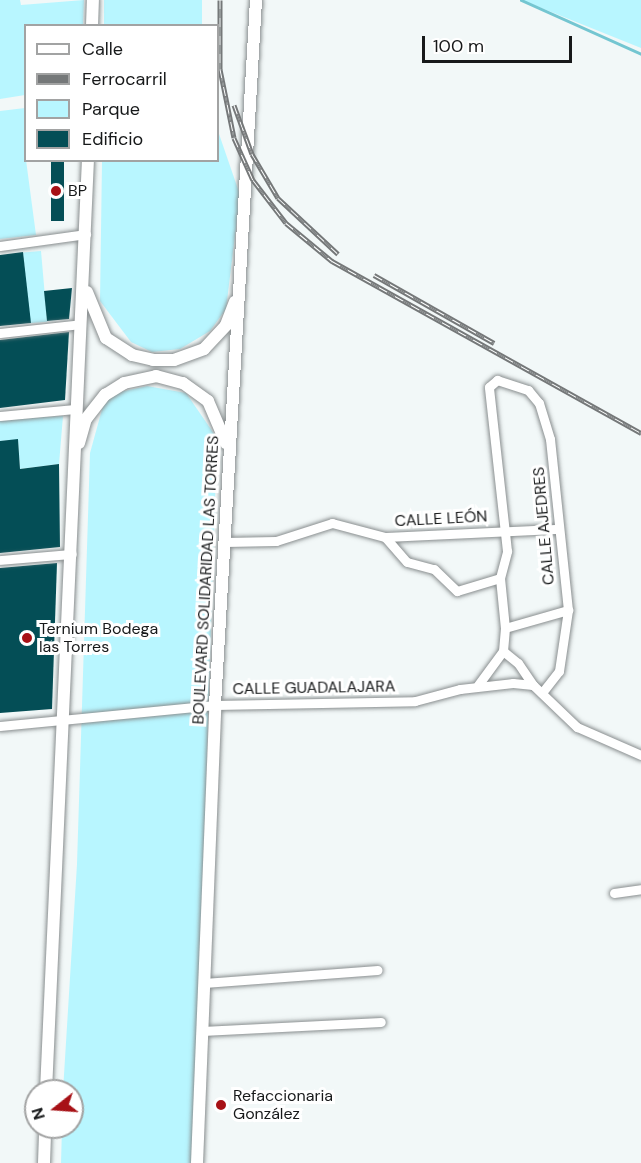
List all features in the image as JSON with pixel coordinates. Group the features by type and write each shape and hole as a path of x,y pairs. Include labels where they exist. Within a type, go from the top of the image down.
{"main road":[{"path":"92,24 93,0"},
{"name":"BOULEVARD SOLIDARIDAD LAS TORRES","path":"197,1163 215,705 256,0"},
{"path":"46,1079 61,721 72,554 75,409 85,282 88,162"},
{"path":"85,282 95,320 106,338 132,355 164,361 194,354 220,334 230,316 241,273"},
{"path":"75,455 86,419 105,395 124,383 156,376 183,383 208,401 222,426 229,459"},
{"path":"44,1163 45,1139"}],"street":[{"path":"0,246 86,234"},
{"path":"0,333 81,324"},
{"name":"CALLE AJEDRES","path":"503,531 490,385 497,380 528,390 539,403 550,439 556,529 568,610 559,671 542,693"},
{"path":"0,416 75,409"},
{"name":"CALLE LEÓN","path":"225,542 276,541 332,523 385,537 556,529"},
{"path":"478,685 503,651 505,628 500,578 507,550 503,531"},
{"path":"385,537 407,562 434,569 457,591 500,578"},
{"path":"0,561 72,554"},
{"path":"505,628 568,610"},
{"path":"503,651 518,663 532,685 577,727 641,755"},
{"name":"CALLE GUADALAJARA","path":"61,721 215,705 415,701 478,685 532,685"},
{"path":"0,726 61,721"},
{"path":"614,893 641,889"},
{"path":"204,983 378,970"},
{"path":"202,1031 381,1022"}],"green space":[{"path":"0,0 20,0 21,5 84,0 83,24 24,24 24,95 0,99"},
{"path":"104,0 202,0 202,24 104,24"},
{"path":"522,0 641,0 641,48 524,1"},
{"path":"24,108 24,162 26,162 36,235 0,239 0,111"},
{"path":"219,134 240,195 226,309 210,331 180,349 152,352 131,342 100,301 102,162 219,162"},
{"path":"41,251 47,322 29,323 23,253"},
{"path":"147,386 186,393 217,438 194,1163 61,1163 62,1139 84,1139 84,1079 64,1079 77,864 90,453 106,395"},
{"path":"63,416 59,464 20,469 18,440 0,441 0,419"}],"building":[{"name":"BP","path":"51,162 64,162 64,221 51,221"},
{"path":"23,252 31,323 0,326 0,255"},
{"path":"72,288 69,319 47,321 44,291"},
{"path":"69,332 65,400 0,408 0,340"},
{"path":"18,439 20,469 59,464 60,547 0,553 0,441"},
{"name":"Ternium Bodega las Torres","path":"57,563 52,709 0,713 0,568"}],"waterway":[{"path":"521,0 641,54"}],"railway":[{"path":"220,0 220,69 234,138 253,180 286,223 332,261 641,433"},
{"path":"234,105 252,154 278,198 338,254"},
{"path":"374,275 494,343"}],"place":[{"name":"BP","path":"56,191"},
{"name":"Ternium Bodega las Torres","path":"27,638"},
{"name":"Refaccionaria González","path":"221,1105"}]}
